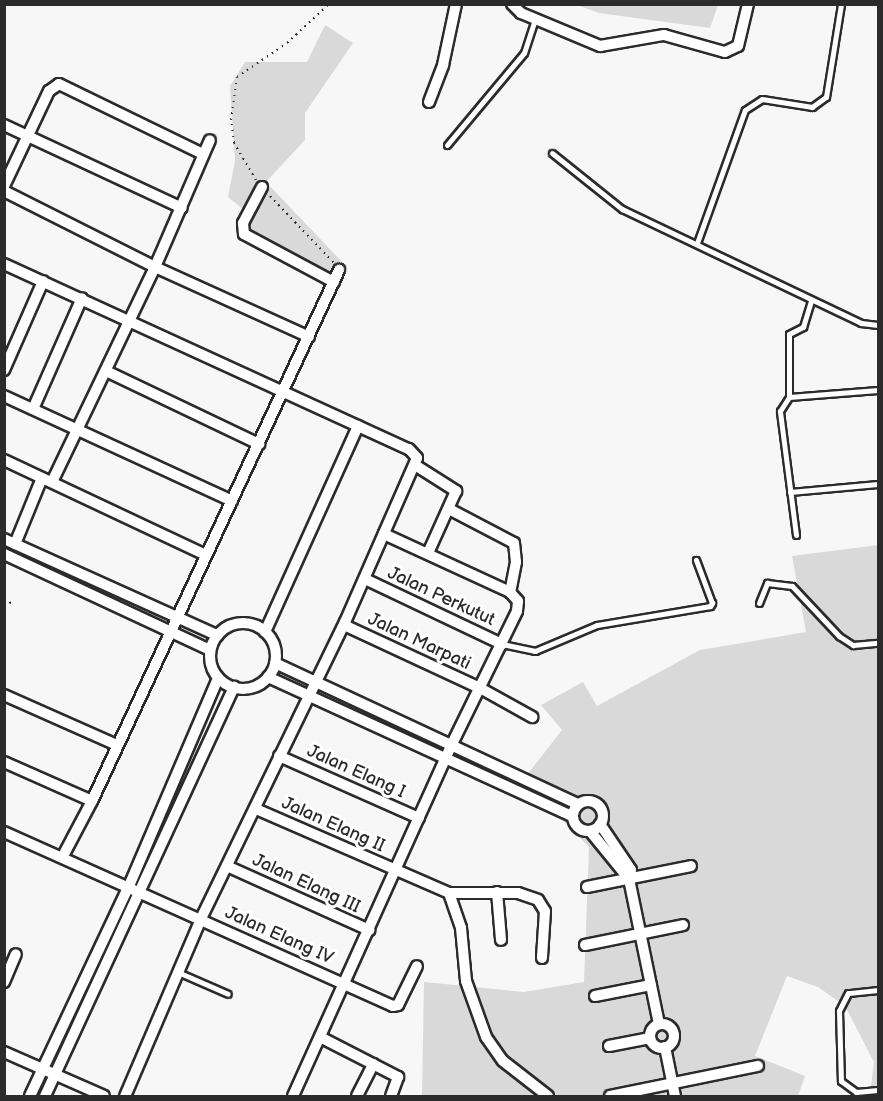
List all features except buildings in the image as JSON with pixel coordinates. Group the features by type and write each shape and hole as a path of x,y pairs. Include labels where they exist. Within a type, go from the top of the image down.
{"street":[{"path":"429,102 443,65 456,4"},
{"path":"512,4 535,20 605,46 664,35 729,52 738,46 748,4"},
{"path":"4,186 49,91 59,84 203,154"},
{"path":"4,125 182,208"},
{"path":"15,544 47,480 78,428 106,370 182,208 210,140"},
{"path":"262,187 243,224 243,234 334,282"},
{"path":"4,191 155,267 309,337"},
{"path":"4,264 413,451 415,465 365,579 279,756 229,867 201,919 180,974 125,1096"},
{"path":"63,856 92,801 339,270"},
{"path":"4,370 43,280"},
{"path":"33,409 82,298"},
{"path":"106,370 259,444"},
{"path":"4,396 78,428 232,501"},
{"path":"265,632 358,426"},
{"path":"4,460 207,555"},
{"path":"415,465 453,488 455,494 428,553"},
{"path":"449,509 514,543 516,562 510,592"},
{"path":"293,1096 397,871 449,751 517,610 518,601 510,592 384,534"},
{"path":"4,539 217,635"},
{"path":"4,554 210,650"},
{"name":"Jalan Perkutut","path":"365,579 502,644"},
{"path":"237,624 252,624 265,632 274,646 275,663 268,677 249,688 234,687 218,678 211,665 210,650 217,635 237,624"},
{"name":"Jalan Marpati","path":"344,625 480,688 532,717"},
{"path":"275,663 573,816 578,827 595,827"},
{"path":"268,677 578,804 592,801 600,807 595,827 629,879 659,1024"},
{"path":"30,1096 129,886 218,678"},
{"path":"45,1096 234,687"},
{"path":"4,695 117,745"},
{"name":"Jalan Elang I","path":"279,756 419,818"},
{"path":"4,762 92,801"},
{"path":"573,816 578,804"},
{"name":"Jalan Elang II","path":"256,809 449,892"},
{"name":"Jalan Elang IV","path":"4,832 63,856 140,893 396,1006 417,966"},
{"path":"587,887 691,866"},
{"name":"Jalan Elang III","path":"229,867 369,930"},
{"path":"542,958 542,905 529,896 496,892 449,892 461,928 466,981 491,1047 516,1074 548,1096"},
{"path":"496,892 501,940"},
{"path":"585,945 682,925"},
{"path":"4,982 16,954"},
{"path":"594,996 651,985"},
{"path":"659,1024 670,1027 674,1033 671,1043 665,1047 657,1047 650,1038 651,1031 659,1024"},
{"path":"320,1037 398,1077 391,1096"},
{"path":"609,1046 650,1038"},
{"path":"665,1047 675,1096"},
{"path":"4,1052 104,1096"},
{"path":"357,1096 373,1064"},
{"path":"610,1096 758,1066"}],"lane":[{"path":"697,243 745,110 762,99 812,107 826,97 841,4"},
{"path":"447,145 524,53 535,20"},
{"path":"552,153 616,205 861,323 879,325"},
{"path":"789,397 789,334 803,327 811,300"},
{"path":"796,535 780,411 782,401 789,397 879,390"},
{"path":"790,492 879,484"},
{"path":"502,644 535,651 597,625 710,606 712,603 696,560"},
{"path":"759,603 767,583 792,586 839,636 853,645 879,644"},
{"path":"180,974 228,994"},
{"path":"879,990 848,993 838,1011 842,1082 856,1092 879,1090"}],"path":[{"path":"329,4 287,43 237,77 231,120 234,143 248,172 339,270"},
{"path":"4,600 11,603"}],"shaded area":[{"path":"577,5 718,5 710,28 599,13"},
{"path":"325,25 353,43 305,113 305,140 266,182 345,265 322,279 242,236 249,214 228,197 235,161 230,86 245,62 307,62"},
{"path":"878,545 878,1096 870,1094 874,1062 845,1006 818,987 787,976 755,1056 805,1076 798,1096 422,1096 424,982 524,992 584,982 589,847 523,780 562,730 541,705 583,682 597,706 700,650 806,632 792,556"}]}
